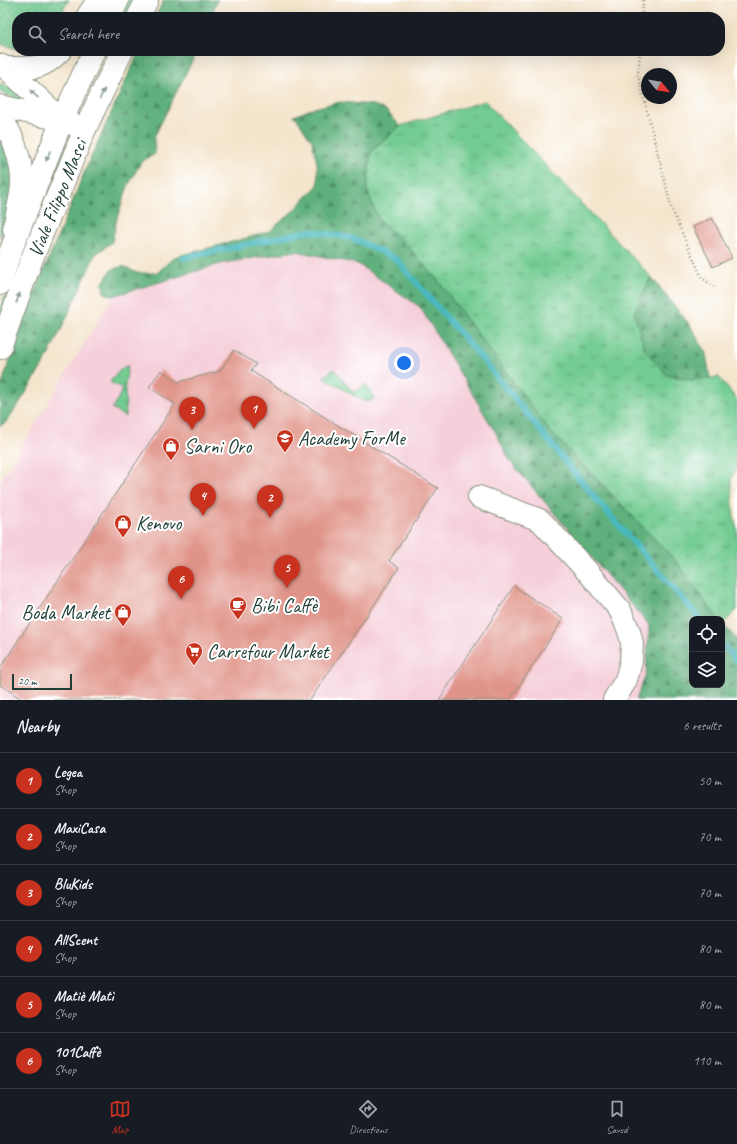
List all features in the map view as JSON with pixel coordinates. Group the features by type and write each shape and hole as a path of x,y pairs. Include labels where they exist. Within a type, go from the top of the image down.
{"street":[{"path":"90,12 98,0"},
{"path":"112,12 118,0"},
{"path":"141,12 147,0"},
{"path":"3,67 34,68 44,65 55,56"},
{"name":"Viale Filippo Masci","path":"0,284 62,120 92,56"},
{"name":"Viale Filippo Masci","path":"0,348 31,262 85,129 120,56"},
{"path":"3,67 62,120"},
{"path":"0,106 62,120 85,129"},
{"path":"0,118 4,123 17,151 22,182 10,255"},
{"path":"479,497 540,520 588,572 620,610 630,631 632,642 632,661 626,680 614,700"}],"path":[{"path":"642,12 643,0"},
{"path":"640,56 638,75 672,210 702,278 714,287"}],"shaded area":[{"path":"296,251 358,264 420,307 496,433 510,461 649,625 646,674 636,700 0,700 0,482 113,296 224,263"}],"green space":[{"path":"0,0 69,0 62,12 12,12 12,48 3,45 0,42"},
{"path":"126,0 134,0 128,12 120,12"},
{"path":"164,0 218,0 212,12 158,12"},
{"path":"137,56 194,56 154,137 155,154 141,162 128,186 117,218 112,242 95,255 45,362 17,407 6,422 0,426 0,389 27,311 86,168"},
{"path":"0,83 13,89 28,101 19,100 0,91"},
{"path":"485,101 651,277 634,313 691,380 719,377 737,400 737,468 731,479 734,518 737,528 737,610 725,622 725,616 716,616 675,560 549,430 436,278 404,242 379,221 367,190 371,152 400,126"},
{"path":"340,102 374,105 387,111 400,126 371,152 367,190 379,221 404,242 436,278 549,430 675,560 716,616 689,616 689,688 725,688 725,627 737,639 737,700 636,700 646,674 649,625 510,461 496,433 420,307 358,264 296,251 224,263 113,296 104,293 103,283 111,270 123,266 137,273 157,273 174,257 270,231 293,211 318,185 317,163 312,141 294,116 314,108"},
{"path":"0,138 15,163 17,189 0,238"},
{"path":"65,143 68,145 0,331 0,309 16,261"},
{"path":"651,277 690,325 706,353 710,378 691,380 667,375 645,350 634,313"},
{"path":"128,366 125,385 126,417 112,409 123,389 110,382 120,370"},
{"path":"334,369 354,393 366,384 374,399 369,402 361,400 323,377"}],"building":[{"path":"712,218 732,258 713,267 693,227"},
{"path":"234,350 256,364 251,371 438,488 389,561 399,568 310,700 23,700 0,685 0,668 175,404 149,387 161,370 178,382 220,371"},
{"path":"514,586 563,619 510,700 439,700"}],"waterway":[{"path":"183,258 309,231 352,238 396,259 484,361 595,498 697,616"},
{"path":"725,647 737,661"}],"place":[{"name":"Legea","path":"254,429"},
{"name":"BluKids","path":"192,430"},
{"name":"Academy ForMe","path":"285,453"},
{"name":"Sarni Oro","path":"171,461"},
{"name":"AllScent","path":"203,516"},
{"name":"MaxiCasa","path":"270,518"},
{"name":"Kenovo","path":"123,538"},
{"name":"Matiè Matì","path":"287,588"},
{"name":"101Caffè","path":"181,599"},
{"name":"Bibi Caffè","path":"238,620"},
{"name":"Boda Market","path":"123,627"},
{"name":"Carrefour Market","path":"194,666"}]}
